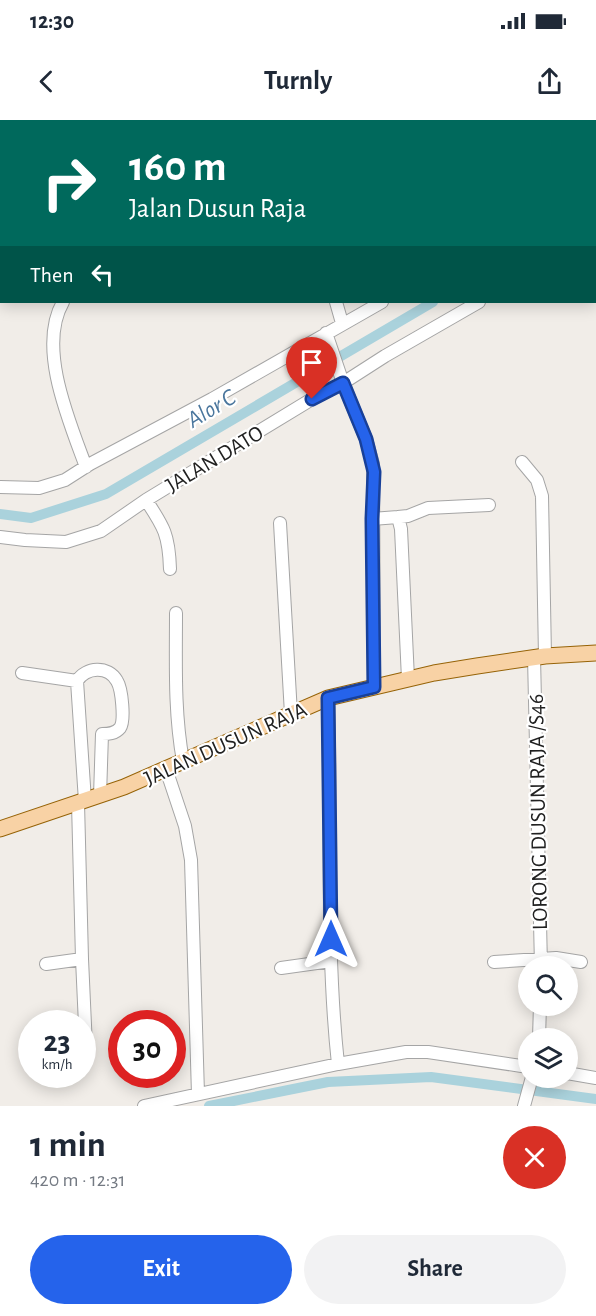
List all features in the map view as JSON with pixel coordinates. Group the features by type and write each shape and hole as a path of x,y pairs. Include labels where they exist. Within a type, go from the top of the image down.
{"main road":[{"name":"JALAN DUSUN RAJA","path":"0,829 88,800 166,769 328,698 408,679 539,656 596,653"}],"street":[{"path":"62,303 56,314 52,333 52,351 66,411 86,467"},
{"path":"336,303 342,323"},
{"path":"1,484 24,489 53,485 212,399 380,303"},
{"name":"JALAN DATO","path":"0,537 66,542 101,531 146,500 312,399 477,303"},
{"path":"327,335 366,439 373,464 374,687"},
{"name":"LORONG DUSUN RAJA /S46","path":"522,462 537,480 542,496 539,656 541,956"},
{"path":"146,500 166,533 170,545 170,568"},
{"path":"372,519 408,516 428,508 489,506"},
{"path":"398,517 401,529 408,679"},
{"path":"280,523 291,714"},
{"path":"176,613 176,713 183,761"},
{"path":"80,729 93,729 102,734 116,732 122,723 121,692 118,681 111,674 98,669 84,673 78,681 80,729 88,800 82,958 84,1010"},
{"path":"22,673 78,681"},
{"path":"328,698 331,961 338,1064"},
{"path":"88,800 102,734"},
{"path":"166,769 185,826 191,860 198,1094"},
{"path":"46,964 82,958"},
{"path":"281,968 331,961"},
{"path":"494,962 518,963"},
{"path":"144,1106 338,1064 406,1052 428,1052 518,1066"},
{"path":"578,1075 596,1078"},
{"path":"524,1106 529,1088"}],"waterway":[{"name":"Alor C","path":"0,514 31,518 106,494 431,303"},
{"path":"209,1106 328,1082 431,1077 596,1099"}],"route":[{"path":"312,399 343,383 366,439 374,472 372,519 374,687 328,698 331,939"}]}
